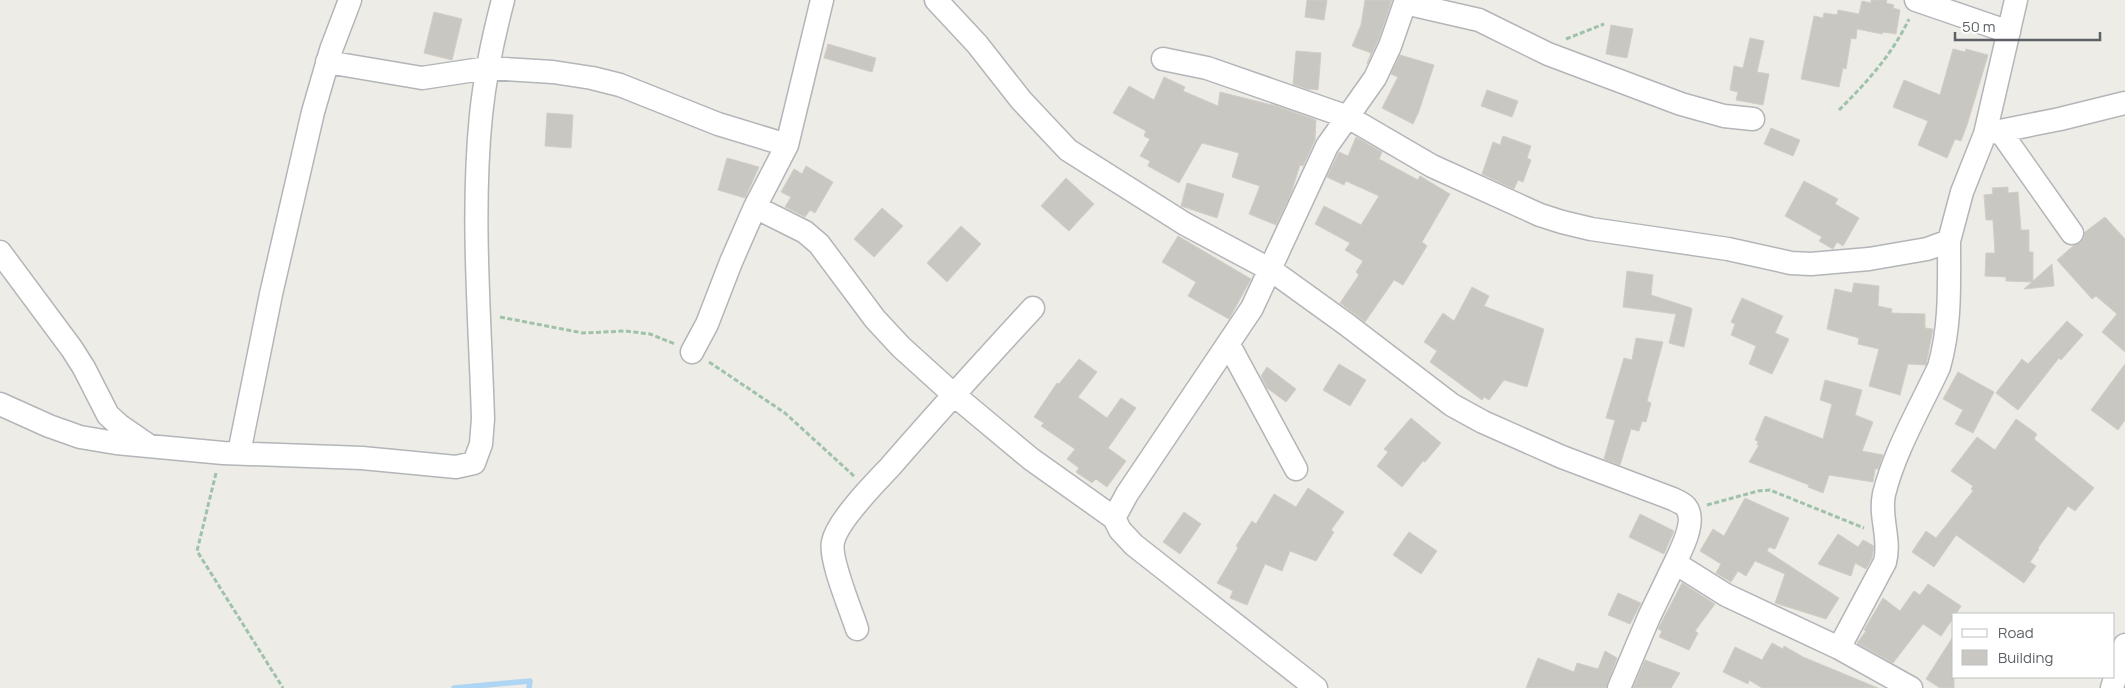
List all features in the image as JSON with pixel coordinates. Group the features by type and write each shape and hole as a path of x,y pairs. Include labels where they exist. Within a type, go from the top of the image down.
{"street":[{"path":"231,453 271,294 313,112 327,62 350,0"},
{"path":"0,404 49,426 80,436 150,447 231,453 362,458 456,467 474,463 481,444 483,419 477,258 479,143 488,68 503,0"},
{"path":"692,352 707,324 755,207 787,145 822,0"},
{"path":"936,0 977,44 1021,100 1068,150 1185,224 1271,270 1346,324 1452,405 1501,430 1562,457 1655,491 1673,499 1686,508 1690,517 1687,537 1649,617 1620,688"},
{"path":"1917,0 2009,32"},
{"path":"1839,648 1885,562 1888,550 1882,510 1884,494 1895,462 1939,367 1944,351 1950,300 1948,241 1962,192 1993,133 2016,0"},
{"path":"1114,518 1127,494 1229,345 1252,308 1327,146 1376,78 1406,1 1479,20 1537,49 1681,104 1724,116 1753,120"},
{"path":"1163,58 1207,68 1348,117 1432,166 1540,214 1591,229 1720,248 1791,263 1838,262 1884,257 1927,249 1948,241"},
{"path":"327,62 422,78 488,68 553,72 592,78 620,85 718,124 787,145"},
{"path":"1993,133 2060,120 2125,103"},
{"path":"1993,133 2072,233"},
{"path":"755,207 805,232 819,244 874,319 901,347 953,394 1031,459 1114,518 1120,530 1134,545 1316,688"},
{"path":"0,252 72,349 108,415 150,447"},
{"path":"857,629 833,557 832,544 836,532 870,489 953,394 1033,308"},
{"path":"1229,345 1296,469"},
{"path":"1675,563 1726,595 1839,648 1911,688"},
{"path":"2112,688 2125,645"}],"path":[{"path":"1839,110 1881,65 1902,34 1917,0"},
{"path":"1537,49 1604,24"},
{"path":"480,312 583,333 625,331 650,334 692,352 785,413 838,463 870,489"},
{"path":"231,453 209,497 197,551 283,688"},
{"path":"1686,508 1709,505 1758,491 1770,490 1855,523 1887,539"}],"building":[{"path":"1307,0 1327,0 1324,20 1305,17"},
{"path":"1365,0 1392,0 1378,41 1367,64 1371,53 1352,46 1361,25"},
{"path":"1871,0 1887,0 1886,3 1894,5 1893,8 1900,10 1896,34 1883,32 1882,34 1857,29 1856,39 1851,38 1846,69 1843,68 1839,87 1801,79 1814,16 1823,18 1824,13 1837,15 1838,10 1859,14 1862,1 1871,3"},
{"path":"434,12 462,19 452,60 424,53"},
{"path":"1611,25 1633,29 1627,58 1606,54"},
{"path":"1750,38 1764,41 1757,72 1769,74 1763,105 1736,100 1738,92 1730,90 1734,66 1743,68"},
{"path":"828,44 876,58 872,72 824,58"},
{"path":"1953,49 1965,52 1966,49 1988,55 1961,141 1955,139 1947,158 1918,145 1928,121 1893,107 1904,80 1940,95"},
{"path":"1296,51 1321,53 1318,90 1307,89 1293,84"},
{"path":"1400,55 1434,65 1413,124 1382,108 1398,77 1391,74"},
{"path":"1164,77 1185,87 1183,91 1218,106 1220,92 1276,106 1316,120 1315,140 1303,166 1300,165 1291,193 1276,225 1249,214 1260,186 1232,177 1239,153 1202,143 1179,183 1148,166 1150,161 1140,156 1150,139 1144,136 1146,131 1113,113 1129,86 1154,100"},
{"path":"1487,90 1518,101 1512,117 1481,106"},
{"path":"547,113 573,115 571,148 545,146"},
{"path":"1771,128 1800,140 1793,156 1764,144"},
{"path":"1503,136 1531,146 1527,158 1531,160 1523,182 1518,180 1514,189 1482,174 1493,142 1500,145"},
{"path":"1356,137 1382,152 1379,159 1418,180 1420,176 1450,194 1422,242 1427,246 1403,285 1394,280 1365,322 1340,303 1359,275 1356,272 1363,261 1345,250 1350,243 1315,224 1324,206 1361,225 1379,196 1346,181 1344,185 1327,177 1339,152 1348,156"},
{"path":"727,158 759,167 745,198 718,190"},
{"path":"806,166 833,182 815,213 810,210 805,217 785,207 791,197 781,192 794,169 802,174"},
{"path":"1066,178 1094,204 1069,231 1041,206"},
{"path":"1804,181 1838,199 1835,204 1859,218 1843,246 1837,242 1833,249 1819,241 1822,237 1785,216"},
{"path":"1187,183 1224,194 1217,218 1181,206"},
{"path":"2008,187 2008,193 2018,192 2021,230 2029,230 2029,252 2033,252 2033,281 2052,264 2054,286 2024,289 2032,282 2006,281 2006,277 1985,276 1986,253 1995,253 1993,220 1986,220 1984,195 1993,194 1992,188"},
{"path":"882,208 903,226 874,257 854,239"},
{"path":"2105,217 2125,239 2125,352 2102,332 2117,314 2096,296 2092,299 2057,260 2073,246 2080,243 2084,238 2085,232"},
{"path":"961,226 981,244 947,282 927,263"},
{"path":"1178,236 1251,279 1229,319 1188,296 1196,282 1162,262"},
{"path":"1627,271 1653,275 1651,295 1691,308 1684,347 1669,343 1676,314 1623,307"},
{"path":"1854,283 1879,286 1878,306 1892,309 1891,313 1925,314 1925,328 1933,329 1926,365 1908,364 1900,395 1869,386 1879,349 1858,344 1859,338 1827,329 1835,289 1852,293"},
{"path":"1472,287 1489,296 1484,306 1544,329 1527,387 1504,380 1489,400 1484,397 1482,400 1430,362 1437,351 1424,342 1443,313 1454,321"},
{"path":"1742,298 1783,316 1775,333 1789,339 1772,374 1749,364 1756,346 1731,335 1735,324 1731,322"},
{"path":"2067,321 2083,335 2061,360 2059,358 2018,410 1996,393 2022,359 2028,364"},
{"path":"1636,338 1663,342 1647,401 1651,403 1646,422 1642,421 1639,431 1631,429 1620,465 1604,459 1615,420 1606,418 1624,358 1632,360"},
{"path":"1079,359 1097,372 1078,397 1107,418 1121,398 1136,408 1108,448 1126,461 1107,487 1096,479 1092,483 1076,472 1079,468 1067,459 1075,449 1041,426 1044,423 1034,417 1057,383 1059,384"},
{"path":"1339,364 1366,380 1350,406 1323,390"},
{"path":"2125,364 2125,420 2118,430 2091,410"},
{"path":"1267,367 1296,389 1286,402 1267,388 1261,376"},
{"path":"1958,372 1994,392 1973,433 1955,424 1963,410 1943,399"},
{"path":"1825,380 1862,390 1855,415 1873,422 1862,451 1883,455 1878,469 1875,469 1873,482 1829,475 1823,493 1808,487 1809,485 1749,462 1759,445 1757,445 1758,441 1755,440 1765,416 1823,439 1832,404 1820,400"},
{"path":"1411,418 1441,443 1425,462 1423,461 1402,487 1377,466 1388,452 1384,449"},
{"path":"2016,419 2037,434 2034,439 2094,488 2075,511 2068,506 2030,562 2036,566 2024,583 1956,535 1934,567 1912,552 1926,531 1936,538 1973,491 1971,489 1973,486 1951,471 1977,437 1995,450"},
{"path":"1308,488 1344,512 1331,530 1334,532 1316,561 1290,551 1282,571 1265,564 1247,605 1230,598 1233,591 1217,583 1238,548 1236,546 1252,521 1256,524 1274,494 1296,507"},
{"path":"1745,498 1789,518 1775,549 1769,547 1767,551 1839,598 1826,619 1775,603 1785,574 1755,561 1746,576 1738,571 1731,582 1716,573 1721,564 1700,551 1713,529 1724,536"},
{"path":"1184,512 1201,524 1180,554 1163,542"},
{"path":"1640,514 1674,531 1664,554 1629,537"},
{"path":"1409,532 1437,551 1421,574 1393,555"},
{"path":"1838,534 1858,547 1863,540 1874,546 1872,558 1866,569 1855,563 1851,576 1818,564"},
{"path":"1682,583 1715,604 1695,631 1698,633 1689,650 1659,637 1662,631 1658,629"},
{"path":"1928,584 1961,606 1957,613 1952,613 1952,620 1941,636 1923,624 1893,663 1857,643 1866,631 1864,630 1883,598 1900,611 1914,591 1920,595"},
{"path":"1618,593 1641,603 1630,624 1608,615"},
{"path":"1952,638 1952,678 1954,678 1954,688 1940,688 1926,679"},
{"path":"1772,643 1783,649 1784,646 1803,657 1878,688 1762,688 1749,680 1748,684 1723,672 1735,647 1762,660"},
{"path":"1605,651 1617,658 1606,688 1526,688 1538,658 1574,672 1577,663 1598,669"},
{"path":"1645,660 1680,673 1671,688 1633,688"}],"waterway":[{"path":"454,688 530,681 529,688"}]}
